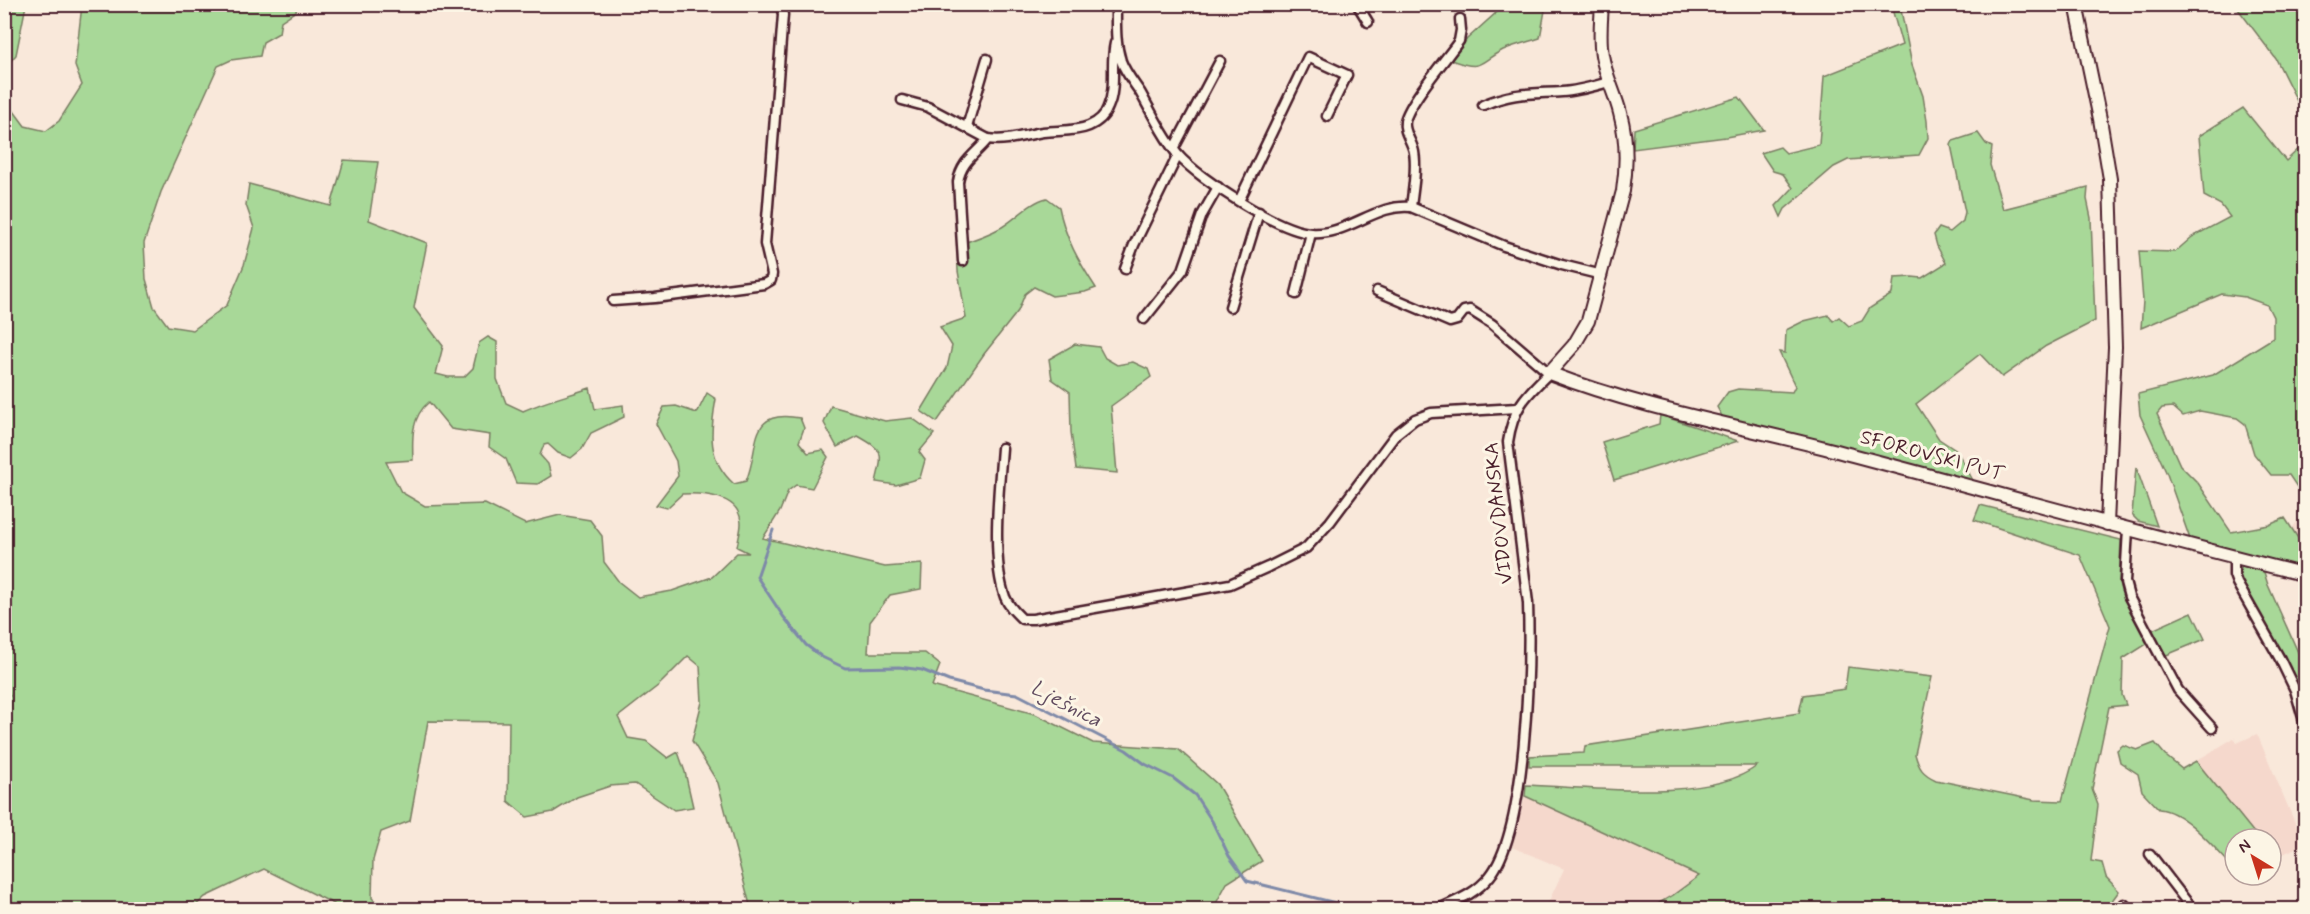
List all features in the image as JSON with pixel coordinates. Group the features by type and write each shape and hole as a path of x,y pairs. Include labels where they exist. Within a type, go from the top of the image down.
{"street":[{"path":"613,301 764,284 771,280 772,274 765,244 782,4"},
{"path":"902,100 928,107 988,139 1001,141 1045,132 1086,128 1099,120 1108,108 1113,93 1112,65 1116,39 1116,6 1102,4"},
{"path":"1357,4 1368,22"},
{"name":"VIDOVDANSKA","path":"1436,909 1482,886 1497,867 1510,836 1521,772 1529,627 1508,452 1511,423 1517,408 1581,336 1588,321 1602,274 1623,191 1626,171 1624,133 1601,46 1602,4"},
{"path":"2076,4 2110,179 2115,347 2107,524"},
{"path":"1412,207 1415,161 1414,150 1405,128 1406,118 1416,100 1459,41 1460,19"},
{"path":"1116,39 1121,63 1176,151 1218,187 1258,212 1290,228 1311,233 1339,230 1384,211 1399,207 1412,207 1504,246 1562,265 1602,274"},
{"path":"1239,201 1308,57 1347,75 1328,116"},
{"path":"967,127 987,59"},
{"path":"1125,269 1176,151 1220,61"},
{"path":"1483,105 1521,93 1564,92 1610,82"},
{"path":"963,261 958,203 960,171 988,139"},
{"path":"1144,319 1183,270 1202,215 1218,187"},
{"path":"1230,307 1258,212"},
{"path":"1296,294 1311,233"},
{"path":"1377,291 1450,322 1456,320 1466,309 1470,310 1492,324 1549,373"},
{"name":"SFOROVSKI PUT","path":"1549,373 1668,411 1835,450 2234,558 2306,575"},
{"path":"1002,447 997,513 1000,576 1010,608 1022,619 1033,619 1230,584 1258,572 1306,548 1330,522 1396,434 1415,419 1431,414 1517,408"},
{"path":"2128,529 2125,582 2129,597 2178,690 2212,728"},
{"path":"2234,558 2234,575 2237,583 2295,690 2306,728"},
{"path":"2150,854 2193,909"}],"shaded area":[{"path":"2305,513 2305,549 2292,528"},
{"path":"2257,734 2304,844 2283,854 2283,827 2249,827 2196,761 2234,738 2237,743"},
{"path":"1525,796 1699,876 1649,909 1561,909 1548,903 1564,869 1512,847"}],"green space":[{"path":"5,4 26,5 16,55 5,67"},
{"path":"207,4 211,10 234,5 298,5 296,11 281,21 279,33 263,42 260,56 231,60 218,66 161,192 144,243 146,279 154,307 168,326 193,330 227,305 244,265 254,228 246,205 249,184 331,206 344,160 378,162 369,220 427,243 414,308 443,346 436,374 464,377 473,368 479,343 488,337 497,342 497,379 506,403 523,411 590,388 595,409 623,405 624,417 591,433 582,449 571,458 558,453 548,444 544,445 540,455 548,464 551,476 538,484 516,483 506,459 489,447 490,435 451,429 429,402 419,414 414,428 413,460 386,462 401,492 425,506 485,504 525,524 560,515 590,520 602,536 604,562 619,582 638,597 672,591 712,577 737,553 749,553 737,547 741,523 739,514 727,501 710,495 682,494 667,508 656,505 678,476 676,461 656,424 664,407 676,406 697,413 707,393 716,399 712,423 715,455 725,475 734,484 746,481 755,443 763,424 783,416 800,418 804,428 799,442 808,453 823,450 828,457 812,488 796,485 788,491 780,511 763,538 885,567 922,564 921,589 890,595 870,622 868,653 925,653 940,665 932,686 1035,714 1093,743 1178,749 1217,784 1262,861 1227,883 1213,909 751,909 718,783 692,741 702,702 700,666 688,656 659,685 618,717 628,738 646,741 668,758 678,752 693,807 674,810 635,784 610,786 577,797 553,812 527,817 508,801 509,722 428,721 410,821 381,832 373,860 372,898 383,909 334,909 334,904 264,869 205,897 192,909 5,909 4,700 10,696 4,678 5,99 25,126 46,131 59,121 82,85 75,66 82,5"},
{"path":"1499,5 1546,5 1540,38 1503,50 1475,66 1451,60 1467,39 1498,11"},
{"path":"1891,5 1900,5 1912,65 1923,96 1928,138 1919,155 1848,160 1834,167 1785,209 1781,217 1776,206 1793,188 1783,174 1773,171 1761,153 1780,147 1786,153 1819,145 1824,76 1902,45"},
{"path":"2235,5 2305,5 2305,117 2276,59"},
{"path":"1739,97 1764,130 1633,149 1634,129"},
{"path":"2243,108 2286,161 2305,143 2305,499 2289,475 2271,475 2254,454 2245,424 2237,418 2200,411 2183,416 2173,407 2162,408 2157,414 2180,465 2198,483 2231,532 2269,525 2285,518 2305,549 2305,568 2190,539 2167,474 2140,415 2138,394 2213,375 2273,338 2273,317 2267,305 2245,297 2222,294 2141,328 2143,301 2139,251 2175,252 2192,237 2230,217 2221,205 2204,196 2199,136"},
{"path":"1978,133 1986,144 1992,147 1990,165 2003,209 2088,187 2095,321 2046,346 2002,377 1980,354 1916,404 1939,439 1957,451 1975,484 1723,418 1717,407 1728,392 1738,389 1792,392 1795,386 1779,352 1785,353 1786,330 1804,321 1828,315 1833,321 1839,317 1849,326 1862,321 1870,308 1892,294 1894,278 1922,278 1946,263 1934,235 1939,228 1950,232 1963,221 1965,212 1951,145 1953,141"},
{"path":"1047,198 1059,207 1073,249 1096,288 1085,292 1052,296 1034,287 1025,294 1018,311 984,354 937,422 921,411 947,368 952,346 940,327 966,318 958,271 957,245 997,230 1035,203"},
{"path":"1075,344 1099,347 1105,358 1117,365 1133,362 1148,369 1151,377 1111,406 1117,473 1076,469 1071,432 1070,392 1052,379 1049,359"},
{"path":"831,406 885,421 912,418 934,434 919,452 925,460 920,478 896,485 876,482 880,454 873,445 858,436 837,447 824,423"},
{"path":"1660,415 1738,441 1614,480 1602,442 1659,424"},
{"path":"2136,467 2157,526 2138,521 2132,515"},
{"path":"1980,505 2121,540 2119,582 2121,591 2150,642 2123,659 2122,695 2126,705 2109,707 2092,789 2098,805 2091,861 2102,863 2106,877 2119,891 2111,902 2115,909 1649,909 1699,876 1525,796 1526,785 1613,790 1679,789 1736,778 1757,766 1529,766 1529,756 1584,753 1585,746 1799,713 1803,695 1845,689 1848,667 1932,677 1915,754 1920,767 1928,776 1936,780 2034,800 2062,801 2110,626 2080,555 1974,520"},
{"path":"2242,566 2264,572 2305,668 2305,689 2301,691 2238,577"},
{"path":"2192,612 2205,639 2164,656 2152,630"},
{"path":"2155,743 2182,769 2196,761 2249,827 2223,827 2223,856 2189,823 2169,811 2159,809 2142,791 2138,774 2120,762 2117,750 2123,745 2137,750"}],"waterway":[{"name":"Lješnica","path":"773,530 757,577 806,645 822,657 845,668 899,667 922,670 949,681 984,690 1017,694 1126,750 1145,764 1173,778 1195,795 1212,821 1229,856 1247,881 1344,905 1352,910"}]}
